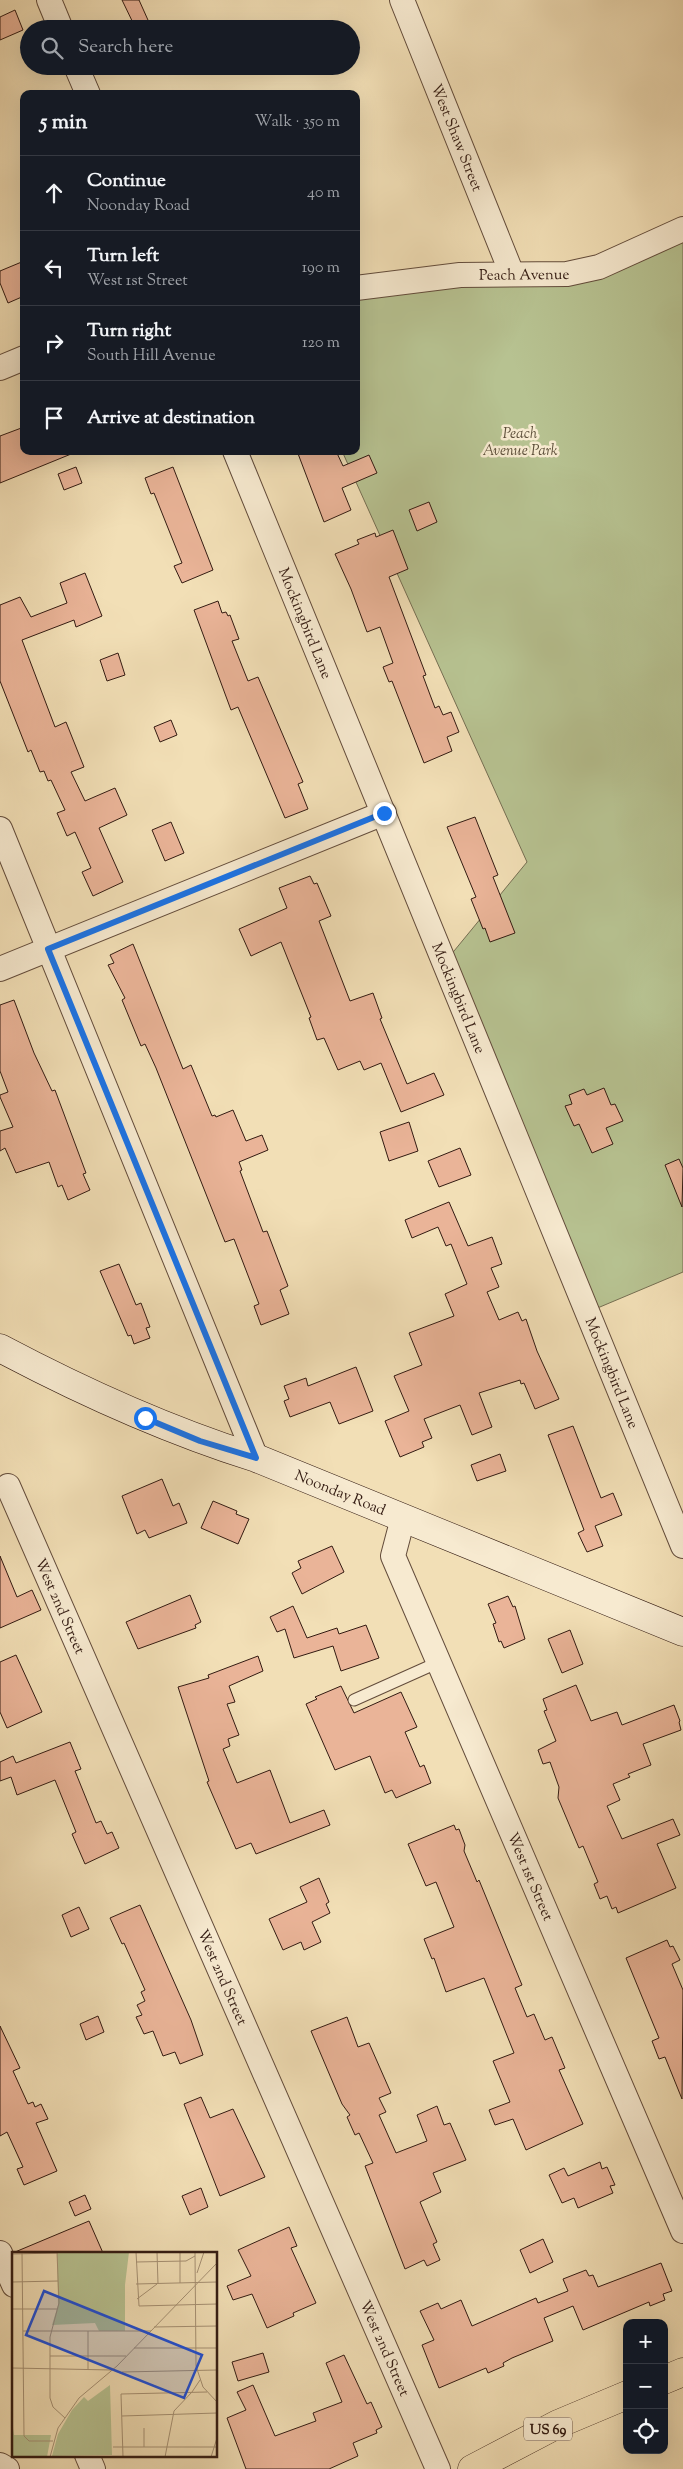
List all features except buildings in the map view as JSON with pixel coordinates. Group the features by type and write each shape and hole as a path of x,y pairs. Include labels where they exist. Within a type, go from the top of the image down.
{"main road":[{"path":"668,2378 683,2372"},
{"name":"US 69","path":"472,2469 558,2424 623,2397"}],"street":[{"path":"49,0 57,20"},
{"name":"West Shaw Street","path":"402,0 512,274"},
{"path":"80,75 86,90"},
{"name":"Peach Avenue","path":"360,288 460,276 567,274 599,267 683,229"},
{"path":"0,368 20,360"},
{"name":"Mockingbird Lane","path":"236,455 683,1546"},
{"path":"0,969 384,813"},
{"path":"0,830 256,1458"},
{"name":"Noonday Road","path":"0,1348 68,1384 200,1441 256,1458 683,1632"},
{"name":"West 2nd Street","path":"8,1486 438,2469"},
{"name":"West 1st Street","path":"403,1518 393,1556 683,2231"},
{"path":"0,2253 12,2280"},
{"path":"87,2456 93,2469"},
{"path":"0,2465 7,2469"}],"lane":[{"path":"354,1700 439,1662"}],"green space":[{"name":"Peach Avenue Park","path":"683,223 683,1272 588,1312 445,962 527,862 344,455 360,455 360,292 567,274"}],"route":[{"path":"145,1418 200,1441 256,1458 48,949 384,813"}]}
